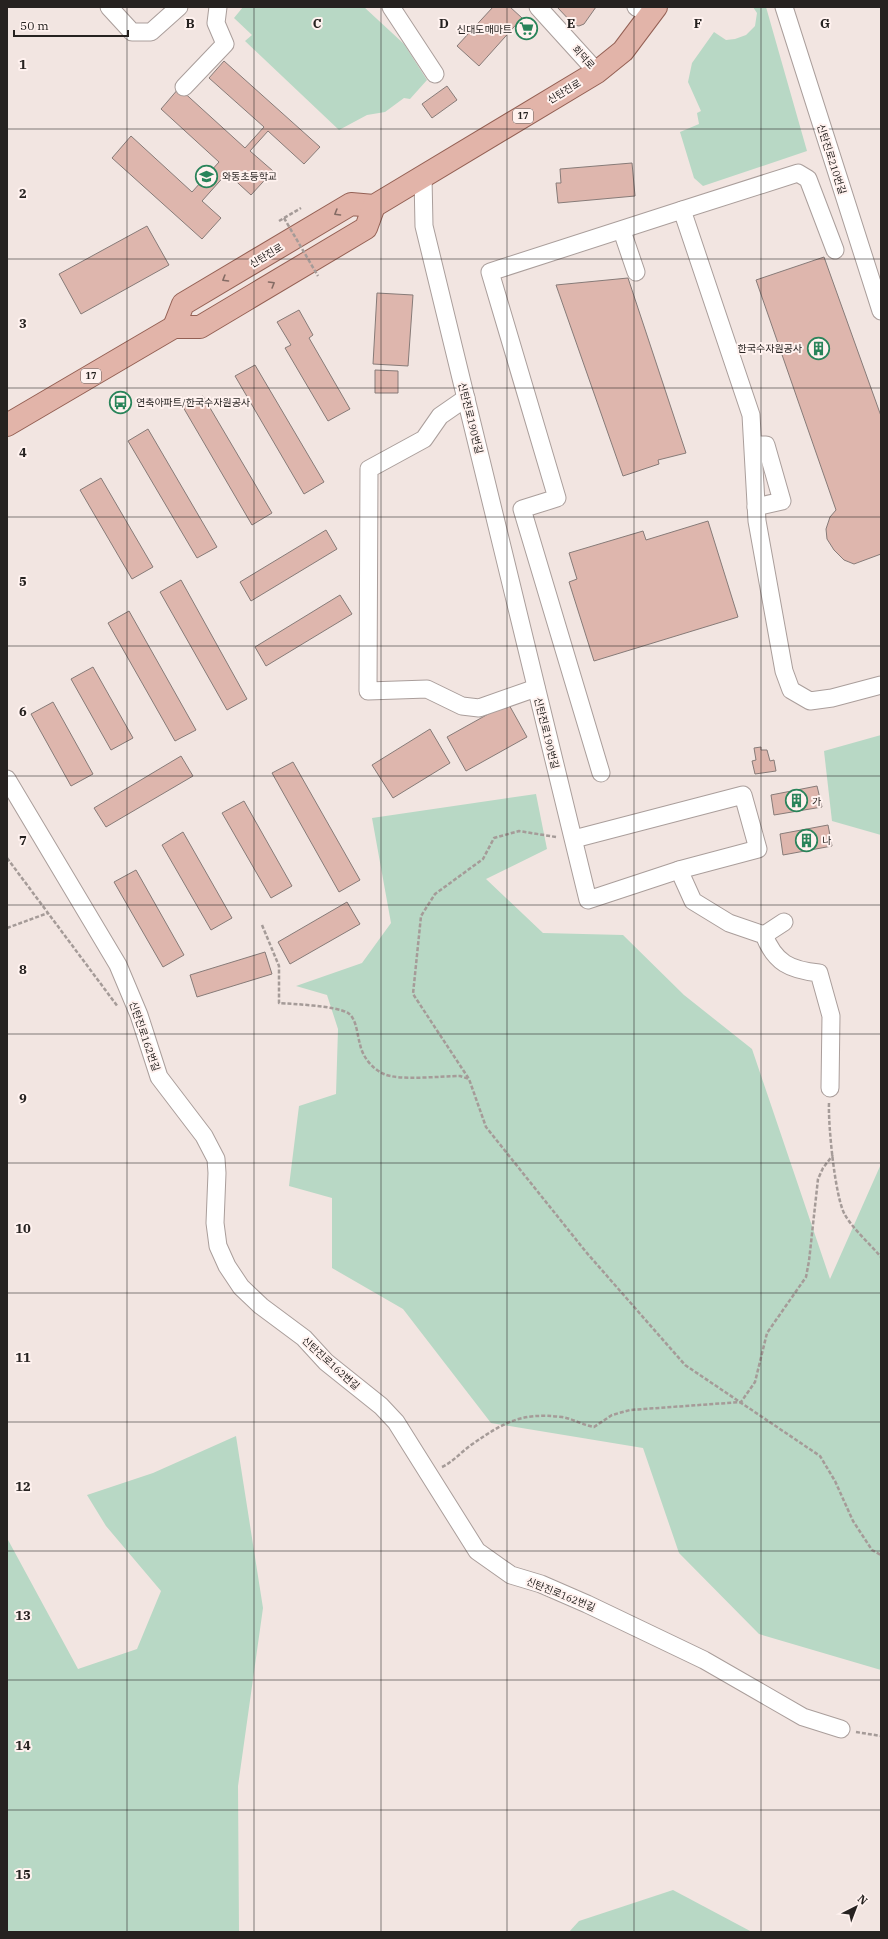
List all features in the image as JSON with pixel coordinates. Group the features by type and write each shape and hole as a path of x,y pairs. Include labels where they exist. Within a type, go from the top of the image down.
{"main road":[{"name":"신탄진로","path":"174,327 183,304 351,204 374,206 597,72 623,51 648,10"},
{"path":"174,327 200,327 366,228 374,206"},
{"name":"17","path":"7,425 174,327"}],"street":[{"path":"109,7 132,32 151,32 167,13 179,7"},
{"path":"184,87 225,44 216,23 218,7"},
{"path":"391,7 435,74"},
{"name":"회덕로","path":"538,7 597,72"},
{"name":"신탄진로210번길","path":"784,7 881,311"},
{"path":"602,773 522,509 557,498 490,272 622,231 798,173 808,179 835,250"},
{"name":"신탄진로190번길","path":"423,177 424,226 588,900 679,870"},
{"path":"682,210 751,414 754,445 757,521 784,671 791,690 810,701 832,698 881,685"},
{"path":"622,231 636,272"},
{"path":"466,398 440,416 424,438 369,469 368,691 427,689 462,706 479,708 536,688"},
{"path":"754,445 766,445 782,501 756,507"},
{"name":"신탄진로162번길","path":"7,779 118,965 139,1015 159,1077 204,1136 216,1159 217,1173 215,1223 218,1246 227,1266 241,1287 261,1306 304,1338 326,1362 381,1406 396,1422 432,1477 477,1551 511,1575 541,1584 587,1604 704,1660 802,1718 841,1729"},
{"path":"574,839 743,795 758,849 679,870 693,901 729,922 764,935 770,951 788,966 804,972 819,973 831,1016 830,1088"},
{"path":"764,935 784,922"}],"path":[{"path":"279,221 301,208"},
{"path":"284,218 318,276"},
{"path":"574,839 519,832 494,838 483,859 435,894 422,916 413,994 469,1079 486,1127 586,1252 685,1365 820,1456 835,1481 853,1521 872,1550 881,1555"},
{"path":"7,858 122,1014"},
{"path":"7,928 48,913"},
{"path":"262,925 279,966 279,1003 335,1009 348,1014 355,1022 360,1048 364,1056 374,1068 384,1074 399,1077 460,1076 469,1079"},
{"path":"830,1088 829,1119 833,1155 843,1210 856,1228 881,1257"},
{"path":"741,1402 754,1382 767,1333 806,1277 818,1179 823,1168 833,1155"},
{"path":"432,1477 438,1469 449,1464 460,1453 498,1427 515,1419 561,1417 594,1427 612,1416 630,1410 741,1402"},
{"path":"841,1729 881,1736"}],"green space":[{"path":"243,7 364,7 404,44 427,80 410,99 404,98 385,112 367,115 339,130 245,41 252,35 234,18"},
{"path":"753,7 766,7 807,151 703,186 694,178 680,132 699,124 697,113 701,111 688,82 692,63 714,32 726,40 735,39 746,35 755,26 757,13"},
{"path":"881,735 881,835 832,821 824,751"},
{"path":"536,794 547,849 486,879 543,933 623,935 684,995 752,1049 830,1279 881,1164 881,1670 759,1634 679,1553 643,1448 491,1423 403,1309 332,1268 332,1198 289,1186 299,1106 336,1094 338,1029 327,995 296,986 362,963 391,923 372,818"},
{"path":"236,1436 263,1608 238,1786 239,1932 7,1932 7,1538 78,1669 137,1649 161,1591 106,1526 87,1495 153,1473"},
{"path":"673,1890 752,1932 569,1932 579,1921"}],"building":[{"path":"493,7 510,7 522,18 479,66 457,46"},
{"path":"557,7 596,7 584,24 579,26 574,25"},
{"path":"224,61 320,147 304,164 268,131 250,151 273,171 251,195 227,173 202,201 221,218 202,239 112,158 131,136 192,192 219,162 161,109 179,88 245,148 264,127 209,78"},
{"path":"447,86 457,100 432,118 422,104"},
{"path":"632,163 635,196 558,203 556,183 561,183 560,169"},
{"path":"147,226 169,265 81,314 59,274"},
{"name":"한국수자원공사","path":"824,257 881,416 881,554 854,564 844,560 834,550 827,539 826,529 830,517 836,510 756,280"},
{"path":"628,278 686,453 658,460 659,464 623,476 556,285"},
{"path":"377,293 413,295 408,366 373,364"},
{"path":"299,310 313,335 309,338 350,409 328,421 285,348 291,345 277,322"},
{"path":"255,365 324,482 304,494 235,376"},
{"path":"375,370 398,371 398,393 375,393"},
{"path":"203,396 272,513 252,525 183,407"},
{"path":"148,429 217,547 197,558 128,441"},
{"path":"101,478 153,567 132,579 80,490"},
{"path":"708,521 738,617 594,661 569,582 577,579 569,553 643,531 646,540"},
{"path":"326,530 337,549 251,601 240,582"},
{"path":"181,580 247,699 227,710 160,592"},
{"path":"340,595 352,614 266,666 255,647"},
{"path":"129,611 196,730 175,741 108,623"},
{"path":"93,667 133,738 111,750 71,679"},
{"path":"53,702 93,774 71,786 31,714"},
{"path":"508,703 527,737 466,771 447,737"},
{"path":"430,729 450,763 393,798 372,765"},
{"path":"761,747 761,750 767,750 770,761 774,760 776,771 755,774 752,761 756,760 754,748"},
{"path":"181,756 193,776 106,827 94,808"},
{"path":"293,762 360,880 339,892 272,773"},
{"name":"가","path":"817,786 822,807 774,815 771,795"},
{"path":"244,801 292,886 271,898 222,813"},
{"name":"나","path":"828,825 832,846 783,855 780,834"},
{"path":"183,832 232,918 211,930 162,845"},
{"path":"136,870 184,955 163,967 114,882"},
{"path":"347,902 360,924 290,964 278,942"},
{"path":"265,952 272,974 197,997 190,975"}],"place":[{"name":"신대도매마트","path":"527,29"},
{"name":"와동초등학교","path":"206,176"},
{"name":"한국수자원공사","path":"818,348"},
{"name":"연축아파트/한국수자원공사","path":"120,402"},
{"name":"가","path":"796,801"},
{"name":"나","path":"806,840"}]}
